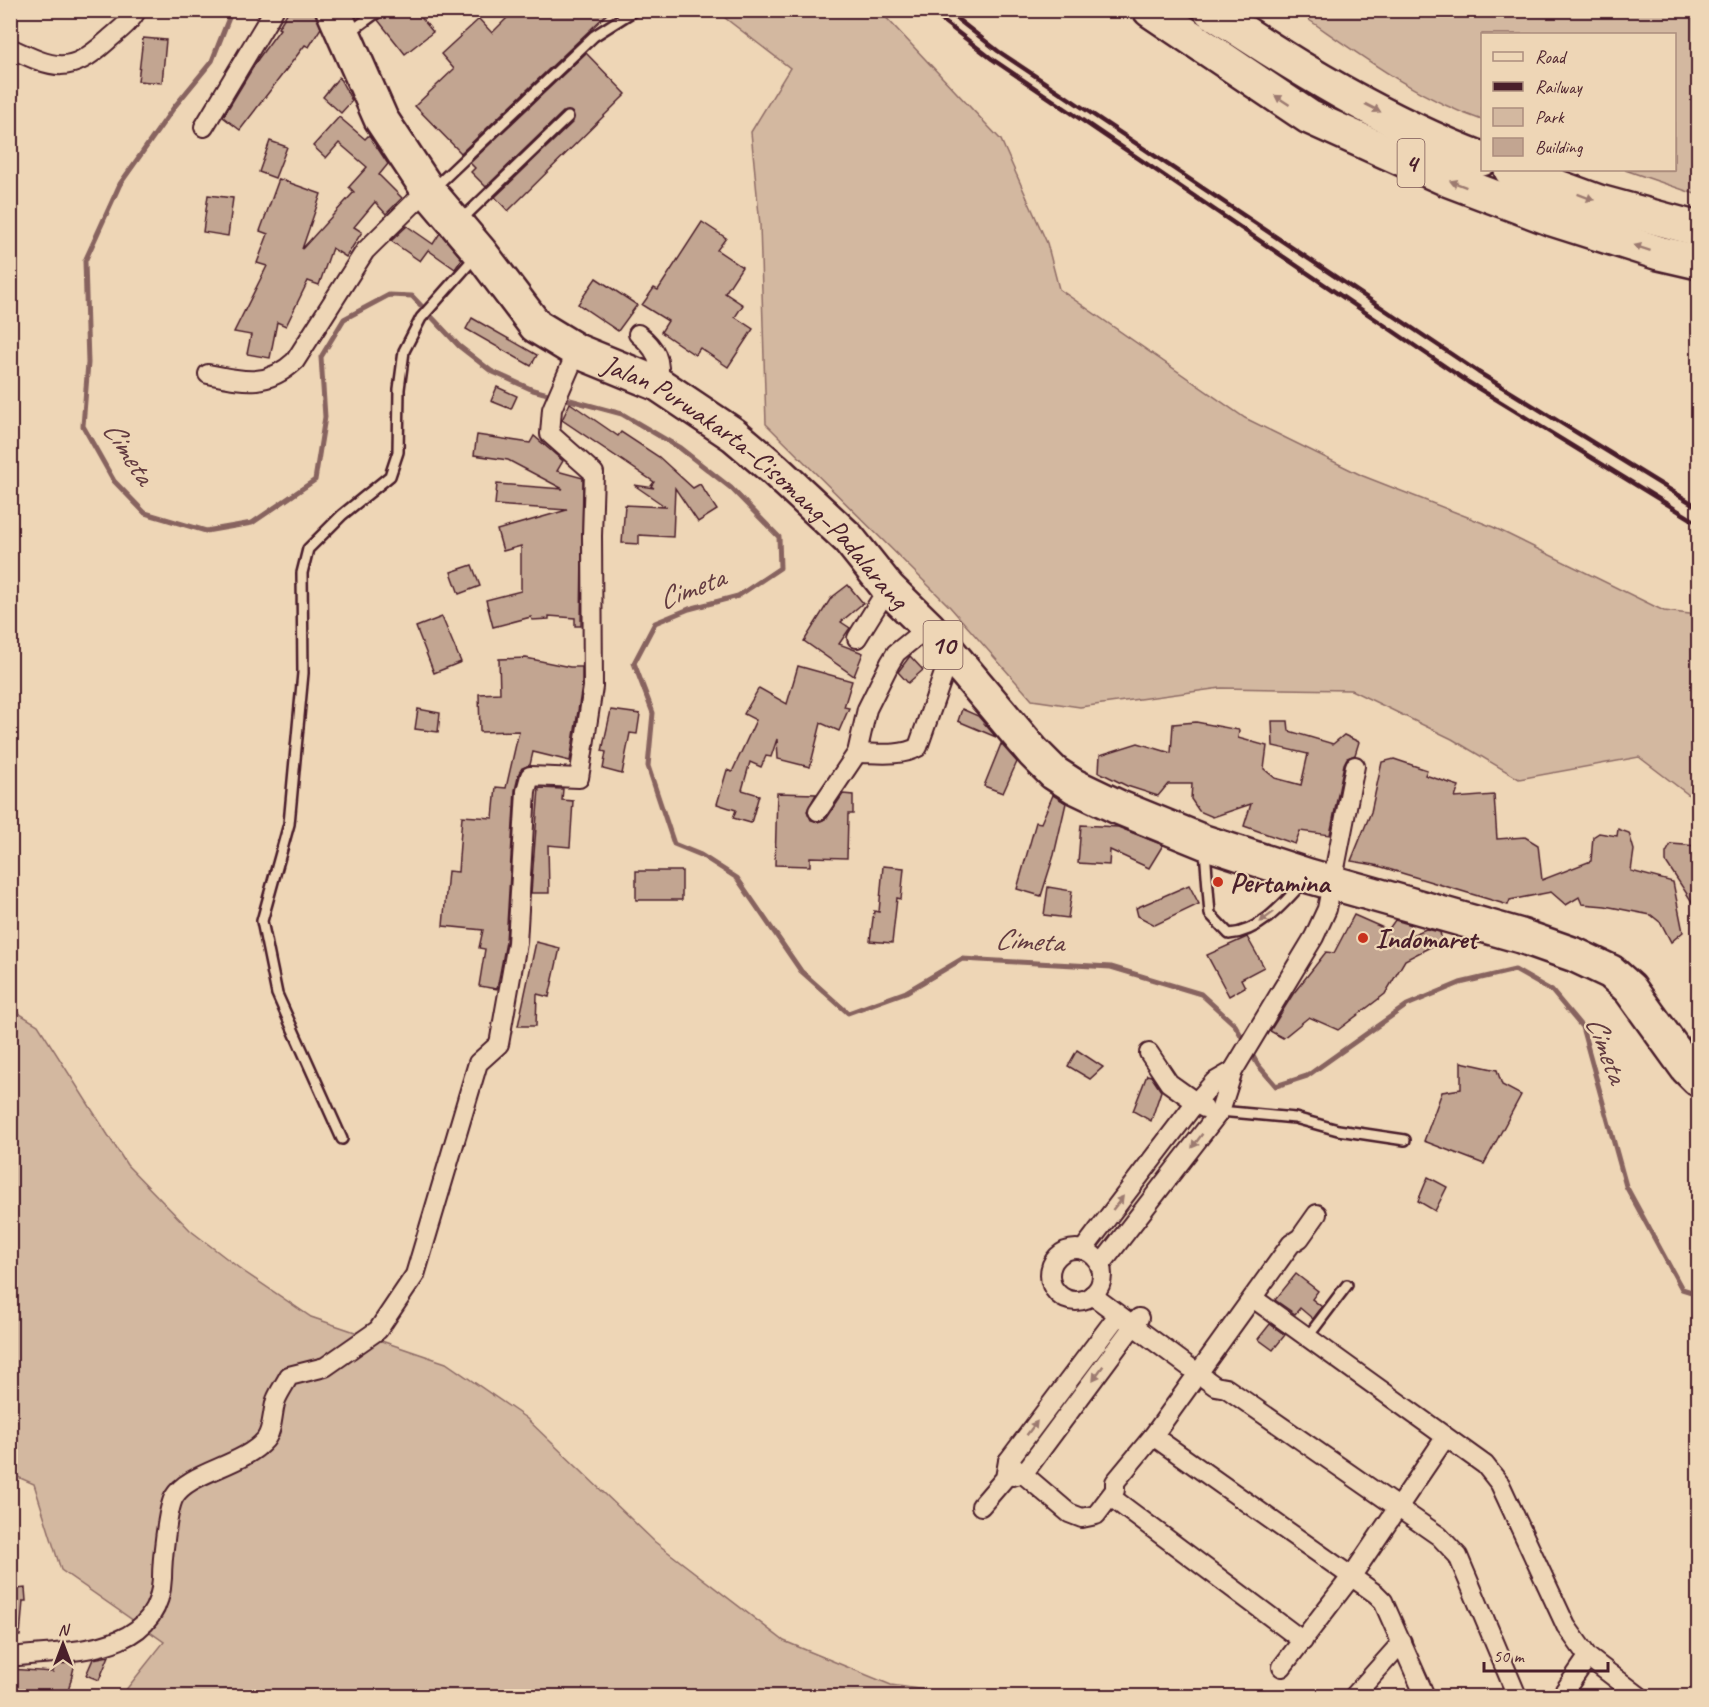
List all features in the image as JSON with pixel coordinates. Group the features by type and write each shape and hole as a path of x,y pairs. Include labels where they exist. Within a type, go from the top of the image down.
{"highway":[{"name":"4","path":"1150,10 1309,117 1449,180 1552,219 1659,253 1698,262"},
{"name":"4","path":"1210,10 1321,81 1451,147 1481,159"},
{"name":"Jalan Purwakarta–Cisomang–Padalarang","path":"340,23 381,119 429,191 480,252 536,326 577,351 658,384 734,435 774,469 848,538 888,588 928,627 1033,752 1054,773 1074,786 1118,807 1204,842 1321,879 1521,936 1575,955 1611,972 1629,989 1687,1068 1698,1079"},
{"path":"1514,171 1599,202 1698,229"}],"street":[{"path":"10,48 42,63 68,66 88,58 130,21 136,10"},
{"path":"204,128 274,10"},
{"path":"208,374 256,380 269,379 282,373 295,361 365,251 429,191"},
{"path":"638,334 653,347 657,355 658,384"},
{"path":"10,1657 60,1655 111,1645 150,1620 161,1593 162,1555 174,1497 200,1476 242,1459 267,1438 277,1398 289,1376 325,1367 378,1330 415,1275 478,1063 499,1044 516,943 526,791 530,776 579,778 592,705 594,473 550,434 552,409 577,351"},
{"path":"857,638 888,588"},
{"path":"818,811 857,753 867,709 890,663 896,653 928,627"},
{"path":"857,753 910,751 919,745 943,676 956,659"},
{"path":"1100,1266 1218,1113 1237,1064 1314,937 1327,909 1321,879 1355,766"},
{"path":"1149,1053 1169,1083 1196,1102 1218,1113"},
{"path":"1083,1250 1196,1102 1237,1064"},
{"path":"1007,1470 1024,1473 1070,1513 1082,1518 1096,1515 1113,1493 1115,1482 1156,1439 1257,1302 1291,1244 1300,1239 1317,1214"},
{"path":"1074,1249 1083,1250 1096,1258 1100,1266 1101,1281 1095,1292 1078,1301 1062,1297 1052,1285 1050,1269 1059,1255 1074,1249"},
{"path":"1095,1292 1118,1315 1136,1322"},
{"path":"1095,1292 1205,1372 1215,1386 1226,1388 1439,1536 1458,1556 1516,1696"},
{"path":"1257,1302 1485,1465 1500,1484 1566,1626 1588,1657 1639,1696"},
{"path":"981,1506 1118,1315"},
{"path":"1024,1473 1136,1322"},
{"path":"1282,1667 1351,1577 1445,1438"},
{"path":"1156,1439 1383,1601 1425,1696"},
{"path":"1113,1493 1303,1641"},
{"path":"1354,1696 1402,1642"},
{"path":"1561,1696 1588,1657"}],"lane":[{"path":"340,23 380,10"},
{"path":"429,191 594,36 635,10"},
{"path":"456,224 568,117"},
{"path":"342,1139 277,994 262,921 290,824 303,673 302,573 308,549 342,514 390,476 398,452 399,389 404,351 421,318 480,252"},
{"path":"1204,842 1210,914 1229,934 1242,933 1321,879"},
{"path":"1218,1113 1295,1118 1338,1130 1405,1140"},
{"path":"1306,1339 1347,1285"}],"green space":[{"path":"716,11 880,11 1001,140 1047,243 1059,289 1245,418 1363,476 1493,527 1664,611 1698,615 1698,802 1639,757 1519,779 1452,739 1351,690 1221,688 1080,707 1032,700 950,607 766,424 760,225 751,132 790,68"},
{"path":"1296,11 1698,11 1698,195 1628,171 1676,171 1676,33 1481,33 1481,120 1433,99 1363,57"},
{"path":"10,1008 38,1025 127,1165 191,1231 243,1271 311,1317 446,1363 526,1418 655,1542 784,1641 891,1685 966,1696 121,1696 164,1642 61,1570 34,1484 11,1474"}],"building":[{"path":"289,10 315,10 321,28 309,47 305,45 240,130 223,117 258,59 280,29 278,28"},
{"path":"387,10 415,10 433,32 405,54 378,20"},
{"path":"515,10 611,10 461,153 415,106 454,69 441,54 479,19 492,33"},
{"path":"143,38 166,40 162,83 138,81"},
{"path":"586,53 626,94 508,211 495,197 573,122 573,113 563,112 486,187 471,172 475,168 470,163"},
{"path":"339,77 352,101 341,113 323,97"},
{"path":"339,117 365,139 369,135 388,164 379,175 402,198 386,214 375,202 354,227 362,232 346,257 332,248 319,285 308,281 286,326 277,322 270,358 247,354 251,335 234,332 267,266 257,263 268,234 260,231 279,179 321,194 302,249 354,192 349,187 367,167 339,143 326,158 313,146"},
{"path":"270,141 287,147 275,178 259,172"},
{"path":"208,195 233,198 228,236 203,232"},
{"path":"702,222 726,238 717,250 742,267 725,293 743,305 735,317 753,329 728,367 700,348 695,355 661,332 668,321 642,305 654,288 658,290"},
{"path":"407,226 433,244 440,233 462,259 455,269 428,250 420,261 391,241"},
{"path":"596,278 637,305 618,331 578,304"},
{"path":"472,318 537,355 531,366 466,329"},
{"path":"497,387 517,396 511,409 491,401"},
{"path":"570,403 618,436 621,432 659,457 693,488 700,484 717,510 698,522 675,488 673,537 639,535 639,544 622,543 625,505 666,507 634,485 654,488 651,486 654,482 562,420"},
{"path":"477,435 530,443 534,436 563,461 557,471 583,478 581,626 575,626 575,618 549,616 549,619 532,620 531,617 493,627 486,600 521,591 521,546 503,551 497,530 567,510 495,505 497,484 563,489 508,460 474,455"},
{"path":"472,565 480,586 459,594 451,572"},
{"path":"848,585 863,603 841,622 850,628 839,644 863,653 854,676 804,641 831,598"},
{"path":"442,617 461,662 434,673 416,627"},
{"path":"910,656 923,670 908,683 898,672"},
{"path":"526,658 570,667 582,667 582,686 570,761 533,752 530,765 522,768 519,773 515,790 506,942 497,989 479,986 485,949 479,948 483,930 443,926 448,871 458,872 462,816 493,818 496,787 506,788 519,731 480,732 479,694 500,693 499,659"},
{"path":"798,666 852,681 844,707 849,708 839,731 821,723 810,767 778,759 777,739 771,757 766,756 761,767 750,762 742,790 759,795 751,823 733,818 736,810 717,804 727,770 732,772 756,720 744,714 759,688 787,704"},
{"path":"418,709 440,713 438,732 415,729"},
{"path":"962,709 978,716 996,737 958,721"},
{"path":"611,710 640,714 637,734 630,733 622,774 603,769 606,752 602,751"},
{"path":"1272,721 1288,721 1289,731 1333,744 1344,735 1359,742 1355,755 1347,758 1344,764 1330,835 1300,831 1295,844 1244,826 1251,804 1213,817 1199,811 1191,799 1192,784 1168,784 1158,796 1127,786 1099,772 1100,755 1138,743 1171,753 1173,724 1196,722 1239,730 1238,738 1267,746 1264,769 1275,778 1301,785 1308,754 1273,746"},
{"path":"1001,744 1017,762 1003,793 984,786"},
{"path":"1394,759 1427,770 1425,775 1459,786 1455,798 1494,795 1497,839 1525,837 1538,845 1542,880 1591,861 1593,837 1599,833 1617,836 1618,829 1629,833 1634,850 1631,871 1673,882 1683,932 1671,942 1661,923 1651,915 1582,904 1579,897 1566,905 1551,892 1510,900 1508,905 1375,865 1351,861 1371,812 1382,762"},
{"path":"539,788 563,789 562,800 573,801 570,847 548,845 549,893 531,893"},
{"path":"777,793 816,794 807,811 811,820 818,822 827,818 843,794 853,795 853,814 848,814 847,858 810,857 810,866 775,865"},
{"path":"1053,795 1066,803 1054,855 1041,896 1017,889 1036,822 1041,823"},
{"path":"1081,825 1118,827 1163,845 1149,868 1110,850 1109,865 1078,863"},
{"path":"1671,844 1698,846 1698,911 1666,862 1666,853"},
{"path":"883,866 904,868 901,899 897,898 892,943 870,941 874,911 879,912"},
{"path":"636,871 682,871 682,900 636,900"},
{"path":"1189,885 1199,904 1155,925 1138,916 1136,908"},
{"path":"1048,887 1072,891 1068,918 1044,915"},
{"path":"1354,915 1388,930 1395,920 1412,925 1409,936 1426,929 1440,932 1442,941 1405,960 1385,994 1338,1030 1309,1017 1283,1038 1270,1031 1293,994 1326,952 1334,953"},
{"path":"1247,937 1264,967 1241,979 1245,987 1229,996 1207,955"},
{"path":"536,942 560,948 549,997 537,994 536,1026 518,1026"},
{"path":"1077,1050 1103,1067 1090,1079 1068,1066"},
{"path":"1461,1062 1497,1070 1502,1085 1521,1095 1484,1164 1424,1141 1442,1092 1461,1089"},
{"path":"1147,1075 1151,1076 1161,1091 1151,1121 1133,1111"},
{"path":"1428,1177 1447,1187 1435,1211 1418,1201"},
{"path":"1296,1274 1318,1291 1312,1299 1322,1307 1313,1319 1300,1308 1295,1314 1275,1300"},
{"path":"1270,1324 1285,1335 1273,1350 1258,1339"},
{"path":"25,1588 26,1601 23,1601 20,1636 10,1636 10,1590"},
{"path":"109,1656 99,1680 86,1675 93,1659"},
{"path":"75,1663 67,1696 39,1690 38,1696 10,1696 10,1669 53,1672 55,1664"}],"waterway":[{"name":"Cimeta","path":"232,10 212,61 175,106 120,184 85,261 88,363 83,426 114,481 145,513 206,531 252,523 315,480 325,417 321,357 344,319 389,295 412,296 459,346 491,371 533,390 622,414 680,448 731,488 779,537 780,568 738,596 689,609 655,623 634,663 653,713 648,766 674,844 701,855 737,878 801,971 848,1013 906,992 962,959 1111,967 1201,994 1235,1025 1258,1065 1276,1086 1307,1076 1407,1005 1460,983 1515,970 1552,991 1582,1027 1626,1186 1682,1289 1698,1294"}],"railway":[{"path":"929,10 992,59 1468,382 1698,523"},
{"path":"946,10 998,51 1478,372 1698,507"}],"place":[{"name":"Pertamina","path":"1218,882"},
{"name":"Indomaret","path":"1363,938"}]}
